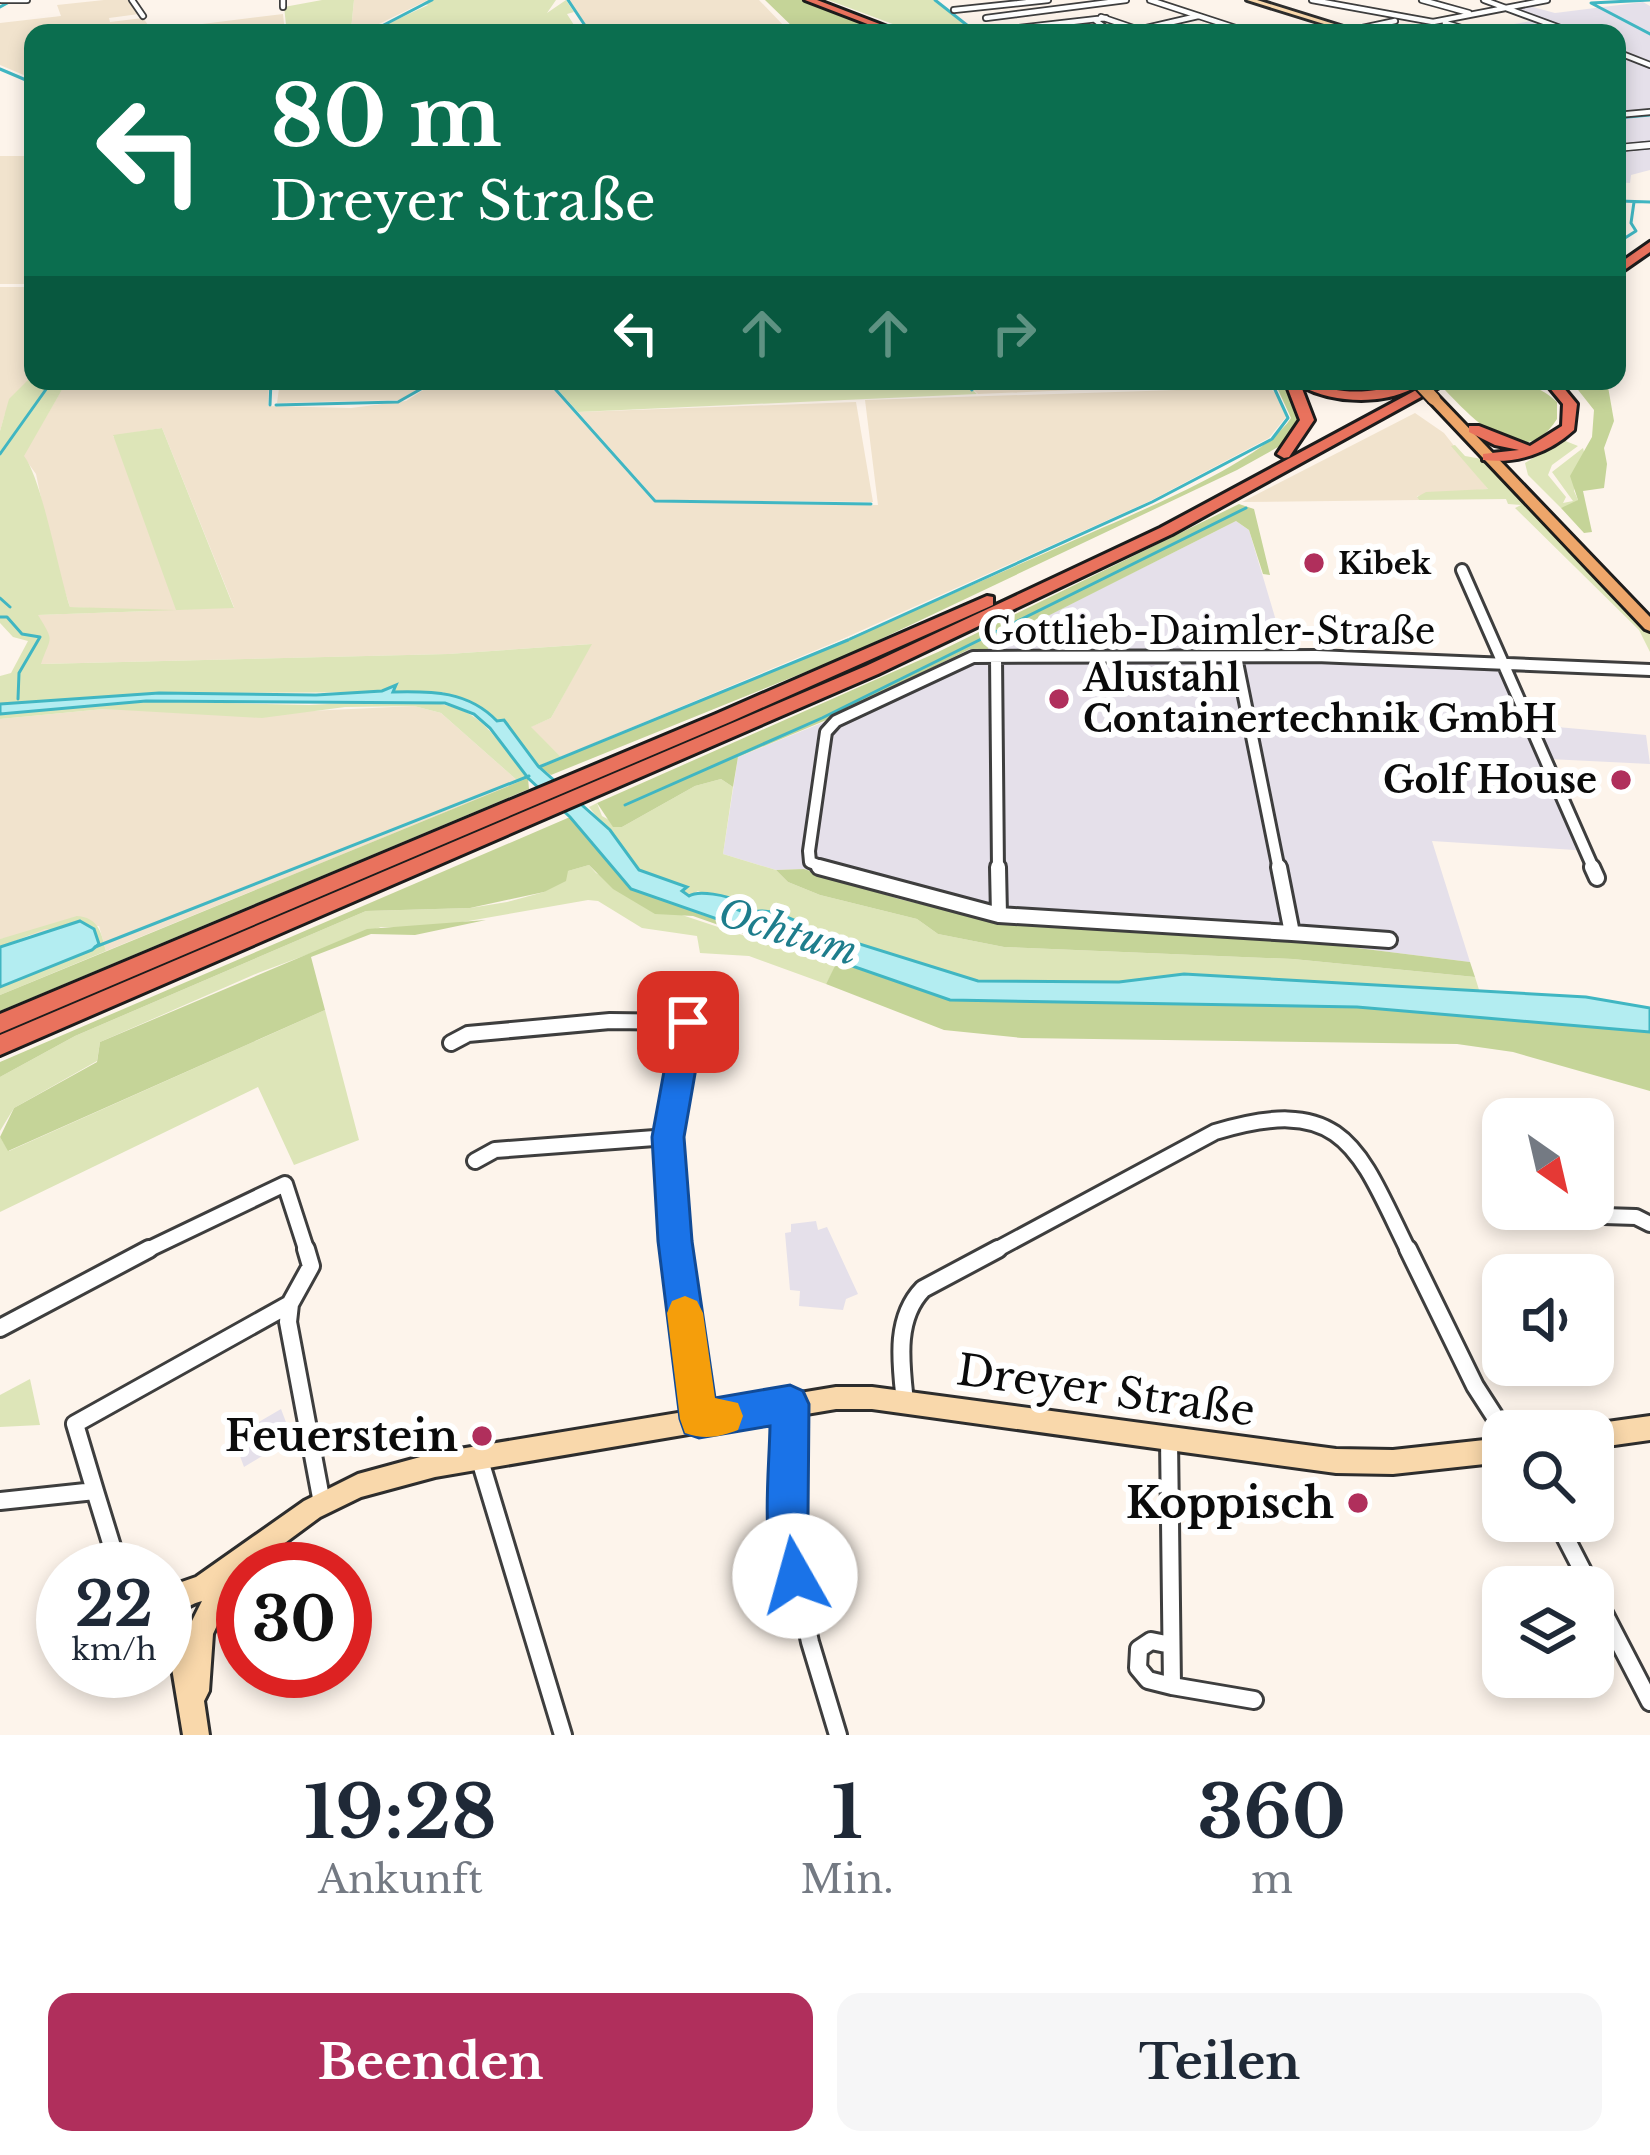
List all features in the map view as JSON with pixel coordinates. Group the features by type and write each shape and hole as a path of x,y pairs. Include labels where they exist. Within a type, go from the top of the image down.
{"highway":[{"path":"809,0 874,24"},
{"path":"1626,264 1650,246"},
{"path":"1284,454 1307,420 1295,390"},
{"path":"1319,390 1347,396 1380,390"},
{"path":"1223,494 1284,454 1402,390"},
{"path":"0,1024 583,786 1223,494 1432,390"},
{"path":"1520,476 1522,458 1558,428 1564,410 1547,390"},
{"path":"1496,456 1550,444 1572,418 1570,404 1558,390"},
{"path":"1474,429 1506,444 1534,447"},
{"path":"0,1045 544,802"}],"main road":[{"path":"1438,390 1496,456 1650,608"},
{"path":"1438,390 1650,626"}],"street":[{"path":"5,2 27,0"},
{"path":"132,0 143,16"},
{"path":"963,0 994,24"},
{"path":"954,10 1048,0"},
{"path":"1068,0 1121,24"},
{"path":"986,18 1126,0"},
{"path":"1150,0 1224,24"},
{"path":"1250,0 1330,24"},
{"path":"1312,0 1402,20 1438,21 1547,0"},
{"path":"1422,0 1475,16"},
{"path":"1484,0 1552,24"},
{"path":"1272,7 1298,1"},
{"path":"1410,12 1448,24"},
{"path":"1165,24 1200,16"},
{"path":"1065,24 1106,19"},
{"path":"1095,20 1100,24"},
{"path":"1387,24 1402,20"},
{"path":"1462,570 1597,878"},
{"name":"Gottlieb-Daimler-Straße","path":"1000,915 810,862 826,732 836,722 973,657 1236,657 1650,670"},
{"path":"997,657 1000,915 1389,940"},
{"path":"1236,657 1292,934"},
{"path":"451,1043 468,1034 610,1021 688,1022 668,1137 675,1241 699,1419"},
{"path":"905,1402 906,1315 914,1296 923,1289 1215,1132 1262,1121 1307,1121 1337,1132 1360,1152 1490,1410"},
{"path":"475,1161 495,1150 668,1137"},
{"path":"0,1328 177,1234 285,1184 311,1266 290,1304 75,1424 111,1542"},
{"path":"1614,1216 1636,1217 1650,1224"},
{"path":"290,1304 295,1376 322,1503"},
{"name":"Dreyer Straße","path":"192,1594 208,1594 288,1527 340,1492 398,1474 836,1398 905,1402 1364,1462 1482,1452"},
{"path":"790,1404 792,1558 810,1642 838,1735"},
{"path":"1614,1433 1650,1428"},
{"path":"1168,1438 1172,1686"},
{"path":"479,1457 563,1735"},
{"path":"0,1501 95,1491"},
{"path":"192,1622 210,1621 208,1594"},
{"path":"1614,1632 1650,1702"},
{"path":"1172,1645 1151,1641 1138,1649 1138,1668 1148,1680 1254,1700"}],"shaded area":[{"path":"129,0 139,14 109,18 110,22 143,18 147,24 24,24 24,75 0,65 0,23 61,16 57,5"},
{"path":"354,0 428,0 379,24 352,24"},
{"path":"568,0 759,0 782,24 585,24"},
{"path":"1643,2 1650,6 1650,170 1631,175 1630,183 1626,183 1626,24 1514,24 1537,20 1515,9 1529,6 1555,13"},
{"path":"283,14 284,24 202,24"},
{"path":"0,156 24,156 24,284 0,284"},
{"path":"0,287 24,287 24,388 5,414 0,431"},
{"path":"62,390 269,390 268,406 351,408 406,401 423,390 554,390 654,502 878,505 865,400 1272,390 1286,417 1269,438 1150,501 838,641 561,757 530,727 551,718 591,644 448,654 40,664 36,615 150,611 70,607 36,474 23,456","holes":["162,428 234,608 113,436"]},
{"path":"279,390 417,390 400,400 277,403"},
{"path":"974,390 1072,390 978,394"},
{"path":"856,402 873,502 656,500 578,412"},
{"path":"1415,413 1444,433 1488,489 1417,496 1419,500 1242,502"},
{"path":"1236,521 1249,530 1285,651 1507,657 1535,725 1646,735 1650,764 1549,759 1591,851 1432,841 1470,962 1293,940 998,922 899,899 804,869 776,870 723,854 738,757 824,722 971,649 986,652 989,645"},
{"path":"414,706 441,713 519,782 106,951 99,926 0,939 0,719 104,709 309,711"},
{"path":"816,1221 818,1230 827,1227 858,1294 846,1299 843,1310 799,1306 800,1291 790,1290 785,1233 791,1232 791,1224"},
{"path":"281,1409 292,1438 244,1467 233,1437"}],"green space":[{"path":"354,0 352,24 286,24 284,7"},
{"path":"556,0 547,13 566,0 574,12 567,14 573,24 388,24 428,5 423,3"},
{"path":"765,0 803,0 867,24 790,24"},
{"path":"828,0 934,0 965,24 893,24"},
{"path":"24,384 24,390 62,390 24,456 43,504 70,607 176,610 113,435 162,428 234,608 38,615 50,639 41,664 448,654 592,644 551,718 531,727 561,757 538,766 497,722 442,692 159,693 0,704 0,676 11,673 28,641 13,637 0,623 0,431 9,399"},
{"path":"558,390 973,390 977,394 578,412"},
{"path":"1278,390 1290,390 1303,419 1287,442 1237,470 845,656 551,775 540,767 1155,504 1251,453 1291,418"},
{"path":"1445,390 1539,390 1557,402 1557,419 1544,435 1529,442 1499,436"},
{"path":"1578,390 1609,390 1614,421 1604,448 1604,488 1583,491 1592,532 1584,533 1561,508 1578,500 1570,476 1592,437 1594,410"},
{"path":"1563,440 1578,446 1552,465 1548,475 1566,497 1563,503 1573,501 1552,472 1583,448 1584,452 1574,491 1578,500 1561,508 1528,475 1525,463"},
{"path":"1451,446 1465,456 1482,459 1650,633 1650,652 1639,630 1515,508 1521,505 1508,504 1506,499 1419,500 1426,492 1488,489"},
{"path":"1239,504 1254,509 1270,575 1263,574 1249,530 1236,521 990,645 986,652 970,649 824,721 738,757 733,787 721,779 695,786 622,827 613,827 597,803 938,652"},
{"path":"406,700 451,707 479,720 528,778 519,782 441,713 414,706 345,707 262,718 104,709 0,719 0,714 8,712 146,701 309,705"},
{"path":"528,778 529,789 0,1011 0,995"},
{"path":"721,779 733,787 723,854 776,870 788,882 820,895 917,919 938,934 1004,947 1293,959 1475,977 1480,993 1183,974 1119,982 978,981 780,915 749,914 698,891 689,896 681,891 685,887 639,870 589,807 597,803 602,816 622,827 695,786"},
{"path":"570,817 631,889 950,1000 1356,1007 1650,1032 1650,1091 1513,1052 1457,1044 1022,1038 944,1030 826,984 835,966 693,916 655,914 613,889 589,865 568,871 566,881 544,892 470,908 366,911 75,1036 0,1077 0,1062"},
{"path":"589,865 596,873 679,914 836,966 826,984 749,956 700,953 697,936 642,928 598,901 588,900 434,927 381,927 258,973 100,1042 97,1061 14,1108 0,1131 0,1077 75,1036 366,911 470,908 507,902 544,892 568,871"},
{"path":"804,869 899,899 998,922 1293,940 1470,962 1475,977 1293,959 1004,947 938,934 917,919 820,895 788,882 776,870"},
{"path":"77,916 95,923 106,951 0,995 0,987 99,943 94,929 45,929 0,947 0,939"},
{"path":"486,920 415,935 371,934 311,957 325,1010 8,1151 0,1137 14,1108 97,1062 100,1042 367,929"},
{"path":"325,1010 359,1140 294,1165 258,1087 0,1212 0,1137 9,1151"},
{"path":"30,1379 40,1425 0,1427 0,1395"}],"water":[{"name":"Ochtum","path":"396,685 393,692 462,698 497,721 504,720 538,766 610,830 639,870 687,887 682,891 689,896 727,897 738,902 736,909 749,914 778,914 808,928 978,981 1119,982 1184,974 1586,997 1650,1008 1650,1032 1357,1007 950,1000 631,889 570,817 528,778 490,728 474,714 445,703 146,701 0,714 0,704 159,693 316,695 382,691"},
{"path":"80,921 94,929 99,944 92,950 0,987 0,947"}],"waterway":[{"path":"386,24 432,0"},
{"path":"568,0 584,24"},
{"path":"935,0 966,24"},
{"path":"1650,0 1591,3 1650,34"},
{"path":"0,7 11,1"},
{"path":"0,69 24,79"},
{"path":"1626,117 1650,115"},
{"path":"1626,201 1650,202"},
{"path":"1626,237 1636,231 1631,223 1634,202"},
{"path":"0,454 46,390"},
{"path":"270,405 271,390"},
{"path":"276,405 398,402 419,390"},
{"path":"556,390 655,501 871,504"},
{"path":"850,639 1152,502 1272,439 1288,418 1275,390"},
{"path":"625,805 822,718 1246,508"},
{"path":"0,598 10,607"},
{"path":"0,617 7,617 22,634 40,637 19,673 18,699"},
{"path":"539,767 848,640"},
{"path":"95,947 529,776"}],"slow traffic":[{"path":"685,1313 699,1419 725,1416"}],"place":[{"name":"Kibek","path":"1314,563"},
{"name":"Alustahl Containertechnik GmbH","path":"1059,699"},
{"name":"Golf House","path":"1621,780"},
{"name":"Feuerstein","path":"482,1436"},
{"name":"Koppisch","path":"1358,1503"}],"route":[{"path":"688,1022 668,1137 669,1176 699,1419 790,1404 788,1517 795,1576"}]}
